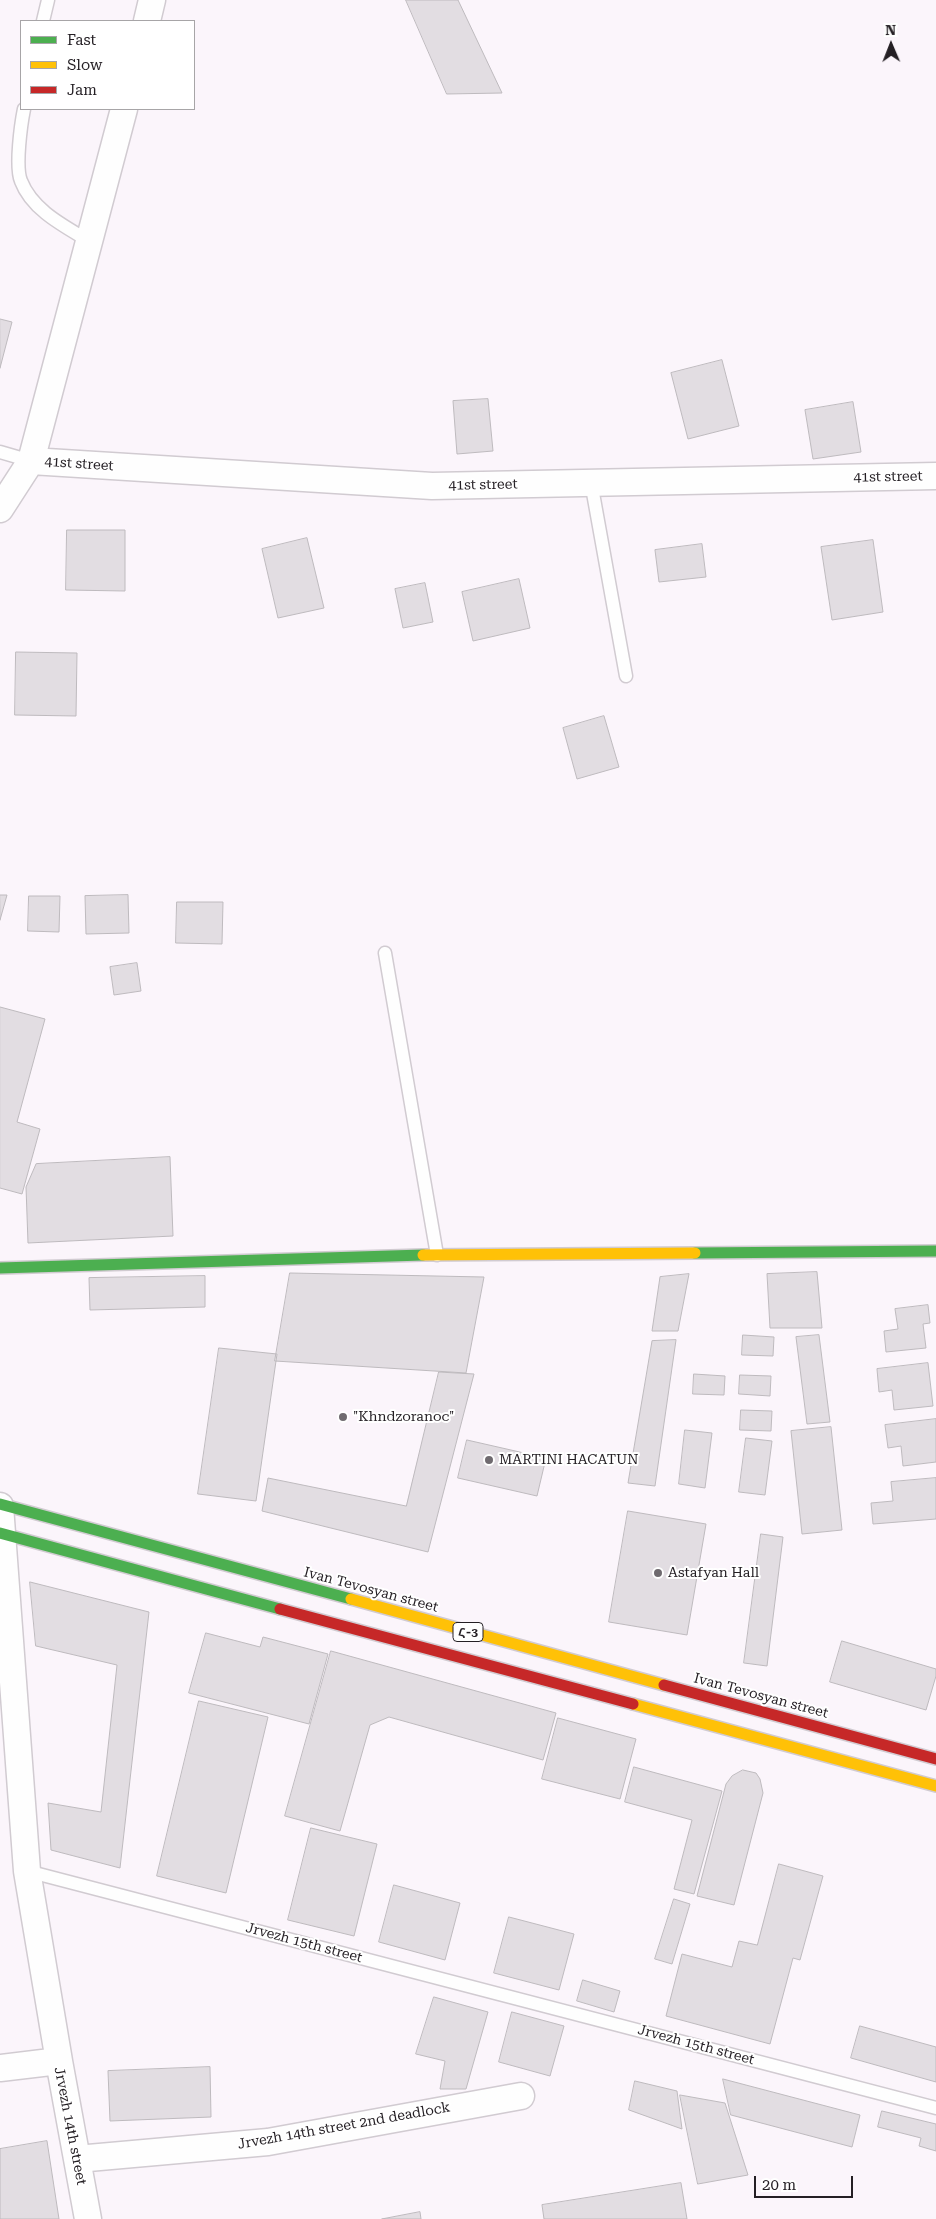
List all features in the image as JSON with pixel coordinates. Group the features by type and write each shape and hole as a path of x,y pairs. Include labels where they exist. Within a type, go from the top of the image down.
{"main road":[{"path":"0,1268 437,1255 936,1251"},
{"name":"Ivan Tevosyan street","path":"0,1505 936,1759"},
{"name":"Հ-3","path":"1,1534 936,1786"}],"street":[{"path":"147,20 152,0"},
{"path":"0,510 31,461 124,110"},
{"name":"41st street","path":"31,461 432,486 936,476"},
{"path":"0,1505 27,1871 59,2061"},
{"name":"Jrvezh 14th street","path":"0,2068 59,2061 88,2219"},
{"name":"Jrvezh 14th street 2nd deadlock","path":"77,2159 268,2142 521,2096"}],"lane":[{"path":"43,20 48,0"},
{"path":"24,110 19,132 20,180 31,198 42,210 60,224 89,241"},
{"path":"0,452 31,461"},
{"path":"591,482 626,676"},
{"path":"385,953 437,1255"},
{"name":"Jrvezh 15th street","path":"27,1871 936,2108"}],"building":[{"path":"406,0 458,0 502,93 447,94"},
{"path":"0,319 12,322 0,368"},
{"path":"722,360 739,426 688,439 671,373"},
{"path":"488,399 493,451 457,454 453,401"},
{"path":"853,402 861,452 813,459 805,410"},
{"path":"67,530 125,530 125,591 66,590"},
{"path":"307,538 324,608 278,618 262,549"},
{"path":"873,540 883,612 832,620 821,547"},
{"path":"702,544 706,577 659,582 655,550"},
{"path":"519,579 530,628 473,641 462,592"},
{"path":"425,583 433,622 403,628 395,589"},
{"path":"16,652 77,653 76,716 15,715"},
{"path":"604,716 619,767 577,779 563,728"},
{"path":"0,895 7,895 0,920"},
{"path":"128,895 129,933 86,934 85,896"},
{"path":"29,896 60,896 59,932 28,931"},
{"path":"177,902 223,902 222,944 176,943"},
{"path":"137,963 141,991 114,995 110,967"},
{"path":"0,1007 45,1019 17,1122 40,1129 22,1194 0,1188"},
{"path":"170,1157 173,1236 28,1243 26,1187 36,1164"},
{"path":"817,1272 822,1328 770,1328 767,1274"},
{"path":"290,1273 484,1277 466,1373 275,1361"},
{"path":"689,1274 678,1331 652,1331 660,1277"},
{"path":"205,1276 205,1307 90,1310 89,1278"},
{"path":"928,1305 930,1323 923,1324 926,1348 886,1352 884,1331 898,1329 895,1309"},
{"path":"743,1335 774,1337 773,1356 742,1355"},
{"path":"819,1335 830,1422 807,1424 796,1337"},
{"path":"676,1340 655,1486 628,1483 652,1341"},
{"path":"219,1348 277,1354 256,1501 198,1494"},
{"path":"928,1363 933,1406 894,1410 892,1390 879,1392 877,1369"},
{"path":"439,1372 474,1374 428,1552 262,1511 268,1478 406,1506"},
{"path":"694,1374 725,1376 724,1395 693,1394"},
{"path":"740,1375 771,1376 770,1396 739,1394"},
{"path":"741,1410 772,1411 771,1431 740,1430"},
{"path":"936,1419 936,1462 903,1466 901,1446 888,1448 885,1425"},
{"path":"831,1427 842,1530 802,1534 791,1431"},
{"path":"685,1430 712,1433 705,1488 679,1484"},
{"path":"746,1438 772,1441 765,1495 739,1492"},
{"path":"467,1440 546,1458 537,1496 458,1478"},
{"path":"936,1478 936,1519 873,1524 871,1503 893,1501 891,1482"},
{"name":"Astafyan Hall","path":"628,1511 706,1524 687,1635 609,1622"},
{"path":"761,1534 783,1537 767,1666 744,1663"},
{"path":"30,1582 149,1612 120,1868 51,1850 48,1803 101,1812 117,1665 36,1646"},
{"path":"206,1633 260,1647 263,1637 328,1654 309,1724 189,1693"},
{"path":"842,1641 936,1669 936,1676 926,1710 830,1682"},
{"path":"331,1651 556,1713 543,1760 389,1717 370,1725 340,1831 285,1816"},
{"path":"199,1701 268,1717 226,1893 157,1876"},
{"path":"558,1718 636,1739 620,1799 542,1779"},
{"path":"634,1767 722,1791 694,1894 674,1889 692,1820 625,1802"},
{"path":"743,1770 756,1773 760,1779 763,1793 734,1905 697,1896 726,1784 732,1776"},
{"path":"311,1828 377,1844 354,1936 288,1920"},
{"path":"779,1864 823,1876 800,1960 793,1958 770,2044 666,2016 682,1954 732,1967 739,1941 757,1945"},
{"path":"394,1885 460,1903 445,1960 379,1942"},
{"path":"674,1899 690,1904 672,1964 655,1959"},
{"path":"509,1917 574,1934 559,1990 494,1973"},
{"path":"583,1980 620,1991 614,2012 577,2001"},
{"path":"434,1997 488,2012 466,2089 440,2089 445,2061 416,2054"},
{"path":"512,2012 564,2026 550,2076 499,2062"},
{"path":"860,2026 936,2047 936,2082 851,2058"},
{"path":"210,2067 211,2117 110,2121 108,2071"},
{"path":"723,2079 860,2115 852,2147 731,2115"},
{"path":"635,2081 677,2091 682,2129 629,2110"},
{"path":"680,2095 725,2103 748,2175 698,2184"},
{"path":"882,2111 936,2124 936,2151 919,2146 921,2138 878,2127"},
{"path":"47,2141 59,2219 0,2219 0,2149"},
{"path":"681,2183 687,2219 544,2219 542,2205"},
{"path":"420,2212 421,2219 382,2219"}],"traffic: fast":[{"path":"695,1253 936,1251"},
{"path":"0,1268 423,1255"},
{"path":"0,1504 351,1599"},
{"path":"0,1533 280,1609"}],"traffic: slow":[{"path":"423,1255 695,1253"},
{"path":"351,1599 664,1685"},
{"path":"633,1704 936,1786"}],"traffic: jam":[{"path":"280,1609 633,1704"},
{"path":"664,1685 936,1759"}],"place":[{"name":"\"Khndzoranoc\"","path":"343,1417"},
{"name":"MARTINI HACATUN","path":"489,1460"},
{"name":"Astafyan Hall","path":"658,1573"}]}
